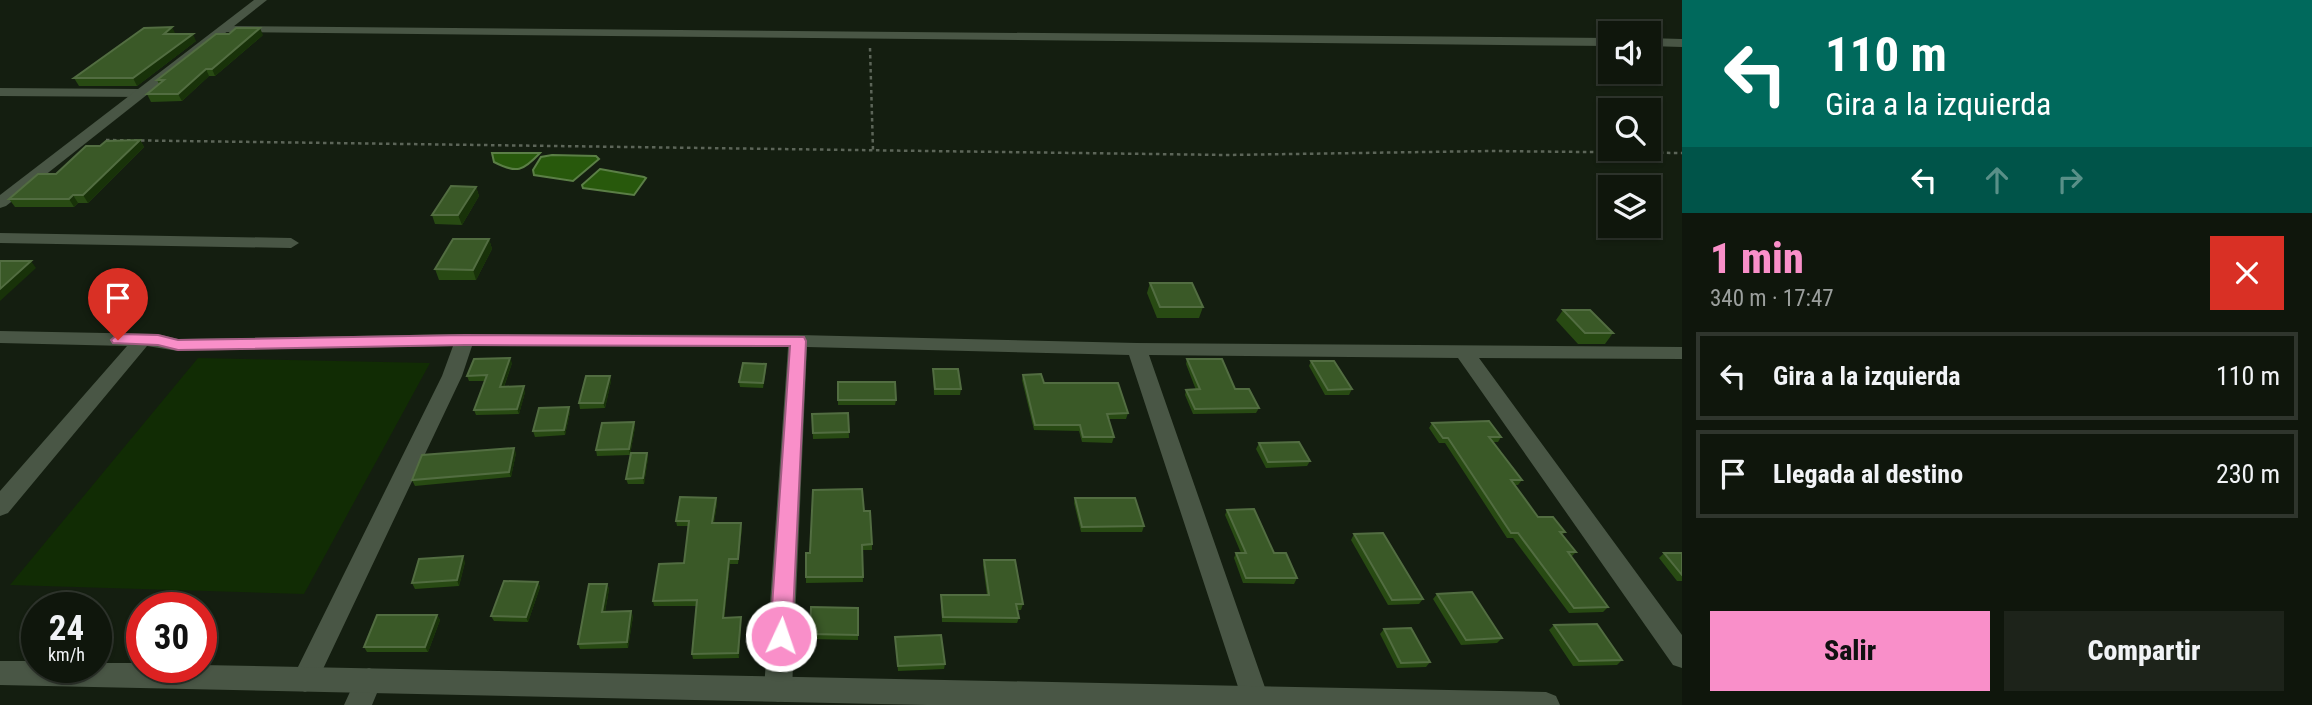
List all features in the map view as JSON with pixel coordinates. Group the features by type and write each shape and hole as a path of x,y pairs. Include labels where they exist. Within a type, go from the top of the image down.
{"street":[{"path":"0,204 261,0"},
{"path":"223,30 1598,42"},
{"path":"1661,42 1682,43"},
{"path":"0,92 142,93"},
{"path":"0,238 291,243"},
{"path":"0,337 142,340 178,345 465,340 798,341 1136,349 1682,353"},
{"path":"0,507 142,340"},
{"path":"306,679 452,376 465,340"},
{"path":"778,689 798,341"},
{"path":"1136,349 1255,699"},
{"path":"1463,350 1682,656"},
{"path":"0,673 306,679 363,693 778,689 856,698 1255,699 1546,705"}],"path":[{"path":"870,35 873,150"},
{"path":"80,141 1226,155 1491,151 1682,153"}],"shaded area":[{"path":"492,153 540,153 529,164 514,169 494,162"},
{"path":"596,156 599,159 573,181 534,175 533,170 541,157"},
{"path":"600,169 646,178 634,195 583,188 582,185"},
{"path":"198,358 430,363 304,594 10,585"}],"building":[{"path":"172,27 164,34 193,34 133,78 74,78 144,28"},
{"path":"236,28 260,28 178,94 147,94 164,80 157,80 216,34 229,34"},
{"path":"140,140 83,195 73,195 69,199 9,199 38,174 56,174 86,146 100,146 106,141"},
{"path":"451,186 476,187 458,215 432,215"},
{"path":"453,239 489,239 473,270 435,269"},
{"path":"0,261 31,261 0,289"},
{"path":"1150,283 1192,283 1203,307 1160,307"},
{"path":"1563,310 1590,310 1613,333 1585,333"},
{"path":"510,358 500,387 524,386 517,409 474,410 487,375 467,376 474,359"},
{"path":"1187,359 1222,359 1235,389 1249,389 1259,408 1195,409 1186,390 1200,389"},
{"path":"1311,361 1334,361 1352,389 1328,390"},
{"path":"743,363 766,364 763,383 739,382"},
{"path":"933,369 958,369 961,389 935,389"},
{"path":"1041,374 1044,383 1118,383 1128,413 1107,414 1114,437 1083,437 1080,425 1035,425 1023,375"},
{"path":"586,376 610,376 603,403 579,403"},
{"path":"838,382 895,382 896,400 838,400"},
{"path":"569,407 564,430 533,431 539,408"},
{"path":"848,413 849,432 813,433 812,414"},
{"path":"1489,421 1501,437 1489,437 1522,480 1511,480 1538,517 1553,517 1565,532 1560,532 1576,552 1568,552 1608,607 1574,608 1518,533 1511,533 1448,438 1443,438 1432,423"},
{"path":"634,422 629,449 596,450 602,423"},
{"path":"1299,442 1310,461 1268,462 1259,443"},
{"path":"514,448 509,472 412,480 422,455"},
{"path":"631,453 647,453 643,478 626,479"},
{"path":"862,489 864,511 870,511 872,544 862,545 863,577 806,577 813,490"},
{"path":"680,497 716,498 712,523 741,523 738,559 729,559 723,618 741,617 738,653 692,654 697,600 653,601 659,564 684,563 689,521 676,521"},
{"path":"1075,498 1135,498 1144,526 1082,527"},
{"path":"1254,509 1274,553 1286,553 1297,578 1246,578 1236,553 1246,553 1227,510"},
{"path":"1383,533 1423,599 1392,600 1354,534"},
{"path":"1664,553 1682,553 1682,575"},
{"path":"463,556 457,580 412,583 419,559"},
{"path":"984,560 1015,560 1023,604 1016,604 1019,618 943,617 941,595 989,595"},
{"path":"504,581 538,582 526,617 491,616"},
{"path":"589,584 607,584 602,612 631,611 627,642 578,644"},
{"path":"1472,592 1502,638 1466,640 1437,594"},
{"path":"811,607 858,608 858,635 810,634"},
{"path":"377,615 437,615 425,647 364,647"},
{"path":"1597,624 1622,660 1579,661 1554,625"},
{"path":"1411,628 1430,662 1401,663 1384,629"},
{"path":"941,635 945,664 898,666 895,637"}],"route":[{"path":"118,340 158,340 178,345 465,340 798,341 781,636"}]}
